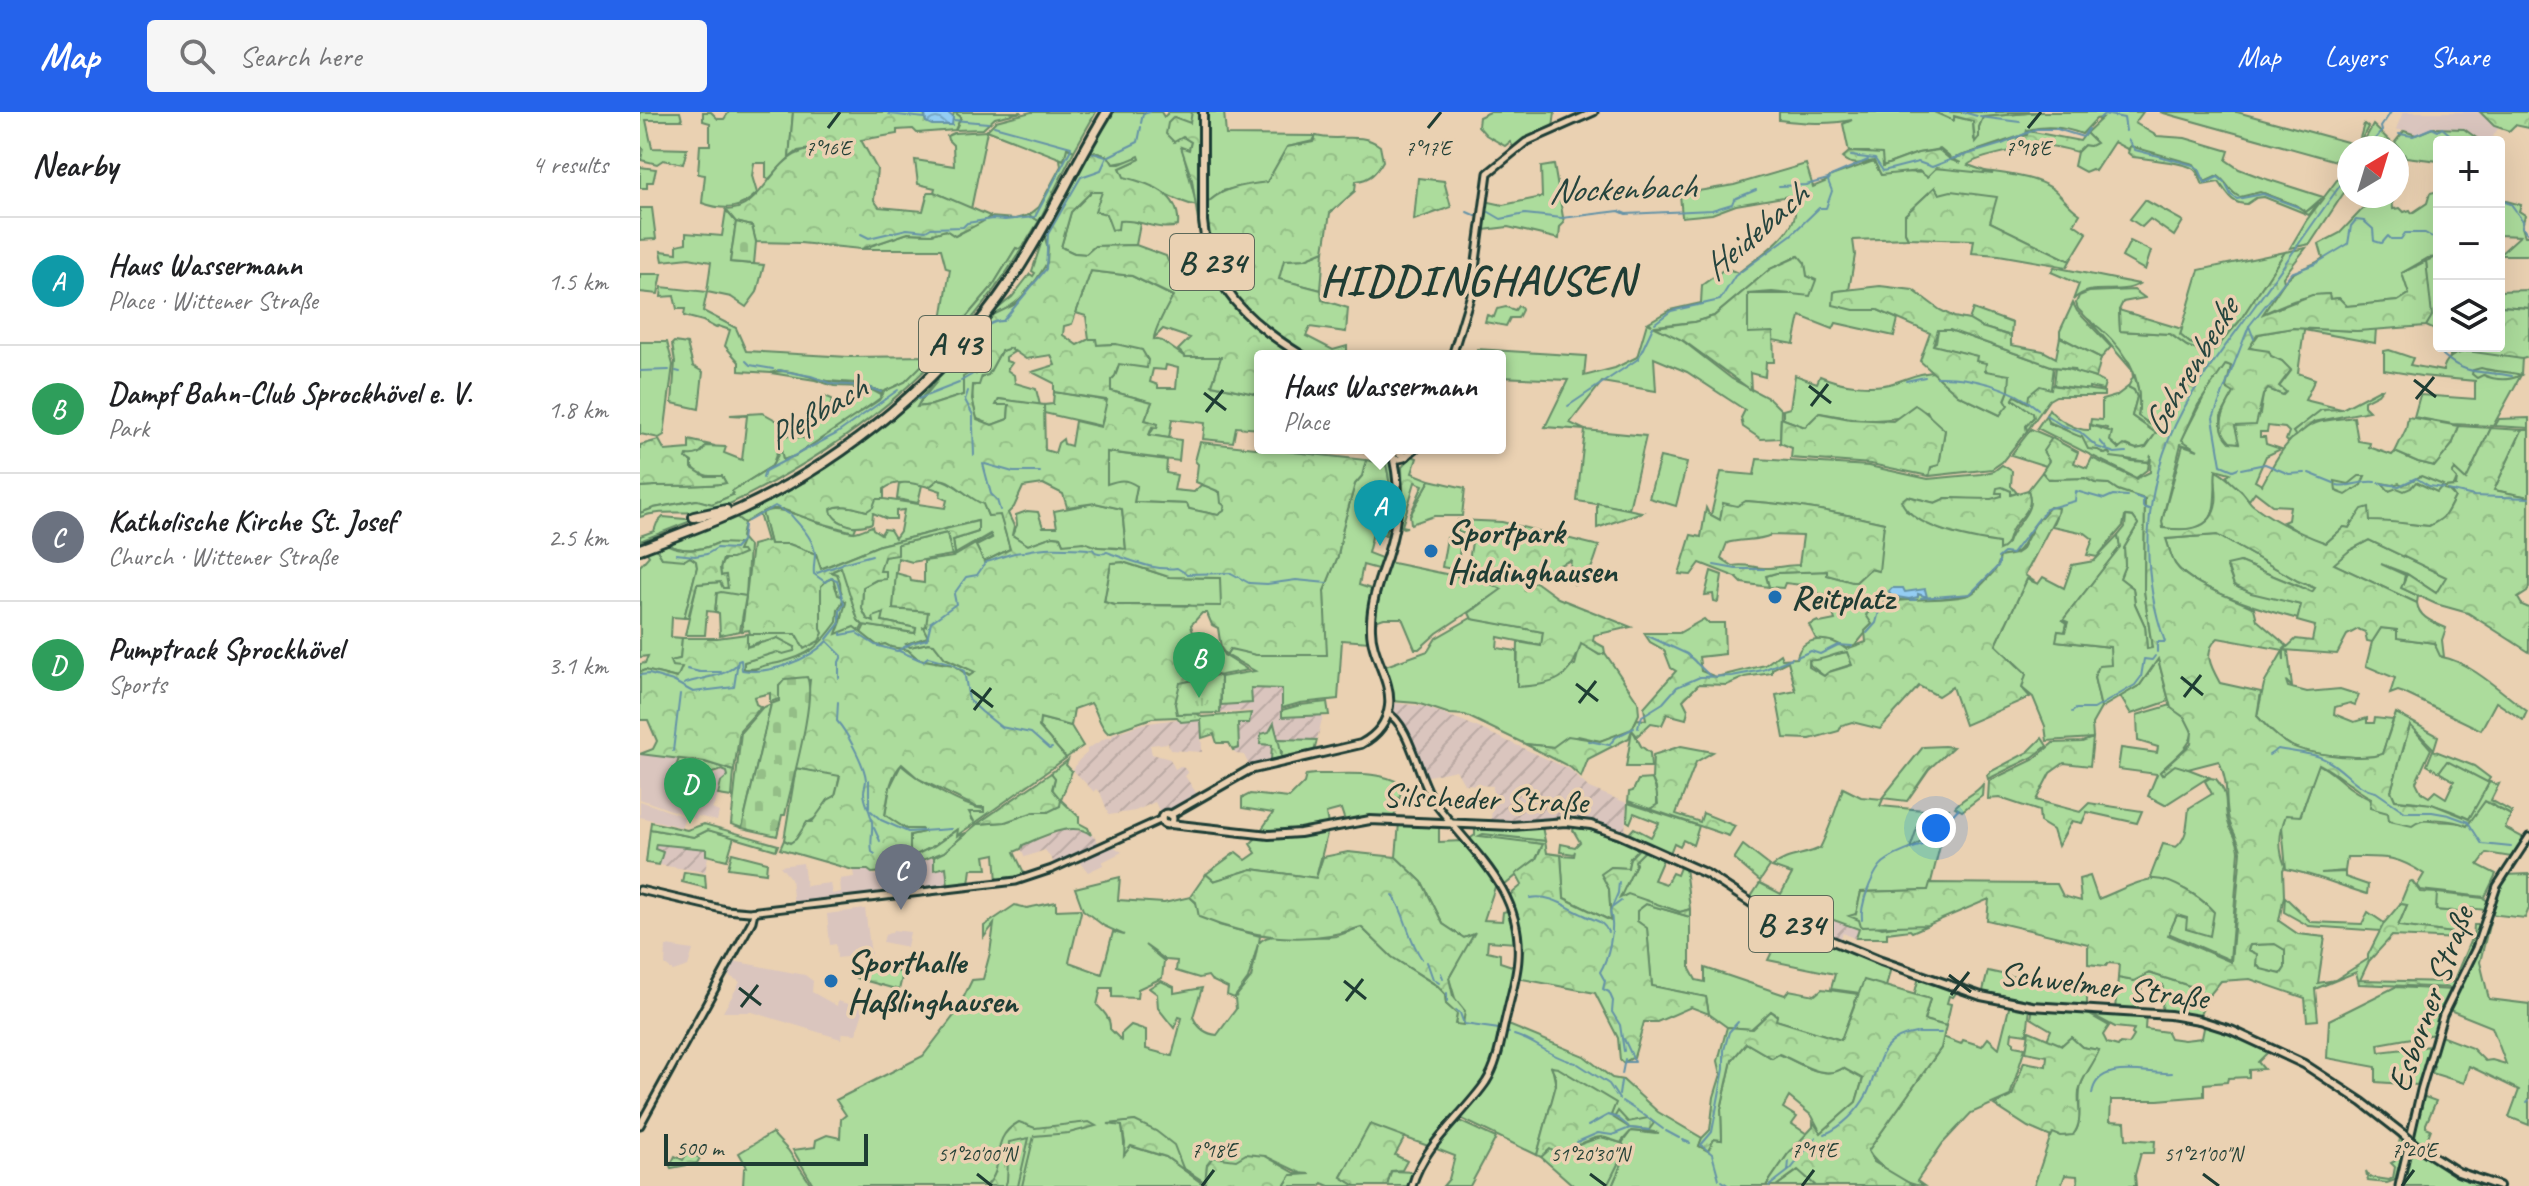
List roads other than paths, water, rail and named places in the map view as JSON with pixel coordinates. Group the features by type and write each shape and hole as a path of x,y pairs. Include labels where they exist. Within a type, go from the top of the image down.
{"highway":[{"name":"A 43","path":"640,547 742,508 793,482 841,451 917,390 979,323 1021,265 1104,112"},
{"name":"A 43","path":"640,547 777,485 837,448 886,411 936,364 972,324 1005,280 1104,112"},
{"path":"1039,246 1056,205"},
{"path":"979,323 996,307"},
{"path":"694,517 726,510"}],"main road":[{"name":"B 234","path":"1203,112 1204,237 1214,266 1225,289 1254,324 1294,350"},
{"path":"1454,350 1472,291 1484,191 1490,171 1526,142 1594,112"},
{"path":"640,890 726,910 754,912 1023,879 1168,820 1236,776 1256,767 1361,744 1375,734 1387,713 1389,701 1374,652 1371,618 1397,521 1398,470 1393,454"},
{"path":"1400,454 1405,457"},
{"path":"1398,470 1409,454"},
{"path":"1395,460 1405,457"},
{"path":"1387,713 1399,722 1428,792 1504,888 1513,913 1518,944 1517,971 1493,1069 1479,1092 1423,1161 1412,1186"},
{"path":"1439,822 1444,814"},
{"name":"Silscheder Straße","path":"1168,820 1181,825 1269,835 1307,832 1363,820 1512,826 1566,822 1604,828 1707,874 1756,906 1792,924 1901,969"},
{"name":"Esborner Straße","path":"2399,1186 2418,1101 2443,1015 2472,958 2497,886 2529,837"},
{"path":"640,1125 752,921 754,912"},
{"name":"Schwelmer Straße","path":"1901,969 2011,1003 2161,1014 2217,1025 2301,1062 2362,1102 2445,1166 2486,1184 2499,1186"}],"water":[{"path":"948,113 953,117 952,125 926,122 925,114"},
{"path":"1903,588 1905,592 1925,589 1927,597 1918,594 1918,597 1909,599 1891,596 1889,591"}],"waterway":[{"name":"Pleßbach","path":"1141,123 1143,114 1150,112"},
{"path":"1963,112 1977,116"},
{"name":"Gehrenbecke","path":"2378,136 2391,112"},
{"path":"889,114 925,118"},
{"name":"Nockenbach","path":"2100,118 2104,114 2124,118 2126,131"},
{"path":"1980,117 2020,122"},
{"path":"953,120 988,123"},
{"path":"994,126 1071,147"},
{"name":"Pleßbach","path":"961,381 978,371 984,331 994,322 1003,321 1046,269 1048,234 1081,177 1101,170 1107,157 1138,142 1141,127"},
{"path":"2399,134 2413,136 2432,128 2438,131 2442,128 2452,136"},
{"name":"Nockenbach","path":"1952,159 2002,144 2036,129 2057,129 2083,137 2088,129"},
{"name":"Nockenbach","path":"2128,140 2135,150 2193,165 2199,169 2205,183 2218,177 2224,182"},
{"path":"861,234 869,238 907,229 926,231 931,228 963,227 967,223 992,219 1035,217 1071,149"},
{"path":"1093,153 1106,157"},
{"name":"Nockenbach","path":"1851,156 1875,159 1883,171 1918,162 1932,167 1950,160"},
{"name":"Heidebach","path":"1655,323 1671,311 1720,300 1735,276 1791,235 1819,208 1826,208 1832,191 1828,181 1831,176 1868,160"},
{"name":"Nockenbach","path":"1779,186 1806,185 1828,179"},
{"name":"Nockenbach","path":"2226,185 2237,199 2263,194 2298,207"},
{"name":"Nockenbach","path":"1489,212 1501,219 1525,214 1562,218 1619,211 1626,214 1712,210 1732,204 1734,199 1756,190"},
{"name":"Gehrenbecke","path":"2157,652 2157,642 2165,642 2150,579 2148,548 2150,516 2163,454 2175,424 2198,384 2337,190"},
{"path":"2505,202 2516,211"},
{"name":"Nockenbach","path":"1467,212 1476,216"},
{"path":"2517,213 2528,234"},
{"path":"2238,468 2233,470 2221,465 2213,418 2249,326 2291,273 2315,264 2348,244 2351,226 2356,220 2364,221 2373,229 2374,241 2381,243"},
{"path":"2382,243 2388,236 2401,239 2405,233 2425,233 2433,237"},
{"path":"2249,326 2254,339"},
{"name":"Heidebach","path":"1568,406 1638,359 1653,327"},
{"path":"2443,352 2443,355 2460,367 2512,376"},
{"path":"746,361 750,365 773,369"},
{"path":"640,371 669,370"},
{"path":"778,370 881,392"},
{"path":"676,371 680,372"},
{"path":"1906,381 1925,377"},
{"path":"1937,377 1963,378 1990,384 2028,401 2038,409"},
{"name":"Pleßbach","path":"918,399 959,383"},
{"name":"Pleßbach","path":"763,478 765,471 836,434 898,390"},
{"path":"968,391 965,400 973,415 973,425"},
{"path":"2046,415 2080,432 2097,447 2115,453 2126,452"},
{"path":"973,427 974,455"},
{"path":"2100,441 2107,449"},
{"path":"983,464 991,494 1000,510"},
{"path":"985,464 1013,472 1040,472"},
{"path":"2241,469 2265,464 2289,474 2305,473"},
{"path":"2309,473 2334,483"},
{"path":"2378,483 2399,486 2416,478 2429,486 2444,488"},
{"path":"2337,485 2375,482"},
{"path":"2448,490 2474,496 2529,498"},
{"path":"1998,558 2004,553 2012,554 2046,509 2075,501 2076,491 2104,499 2113,495 2127,496"},
{"path":"2134,496 2143,499 2143,507 2149,509"},
{"name":"Pleßbach","path":"748,521 775,506 789,514"},
{"path":"791,515 812,542 814,574 825,582 831,578 837,580 844,604 840,621"},
{"name":"Pleßbach","path":"676,554 695,556 717,548 735,549 742,541 744,525"},
{"path":"1026,551 1091,549 1152,567 1177,568 1187,574 1231,573 1249,583 1296,580 1327,583"},
{"path":"858,634 875,645 897,651 927,639 931,622 956,604 954,594 966,577 977,575 986,562 1024,552"},
{"path":"843,563 872,555"},
{"path":"1921,598 1970,594 1999,565 1999,561"},
{"path":"817,573 842,564"},
{"path":"1714,565 1764,569"},
{"path":"1867,633 1876,623 1880,608 1897,597"},
{"path":"1910,600 1916,600"},
{"path":"827,639 840,623"},
{"path":"841,633 857,632"},
{"path":"1648,636 1687,654 1710,676"},
{"path":"640,675 649,674 673,681 693,692 734,687 738,661 741,660 742,670 776,668 799,660 827,641 842,656 839,678"},
{"path":"1797,657 1811,651 1820,654 1838,645 1852,646"},
{"path":"899,651 923,661 928,657 950,663 964,671 969,700 982,712 1001,727 1031,733 1049,749 1052,748"},
{"name":"Gehrenbecke","path":"2072,712 2076,709 2094,709 2135,685 2141,677 2144,659 2152,660 2155,656"},
{"path":"1640,722 1642,716 1663,703 1677,687 1700,677 1732,676 1763,670 1792,658"},
{"path":"684,684 719,675 737,664"},
{"path":"687,669 721,672"},
{"path":"673,751 680,694"},
{"path":"838,702 837,721 865,774 864,796 871,818 871,848 875,854"},
{"path":"1638,728 1639,724"},
{"path":"1589,741 1609,745 1616,737 1634,728"},
{"path":"2269,755 2278,749 2323,758 2362,787 2376,792 2405,812 2449,815 2468,822 2482,844 2511,847"},
{"path":"869,780 869,808"},
{"path":"1862,920 1867,892 1880,866 1905,851 1932,844 1943,835 1948,820 1958,809"},
{"path":"871,811 881,820 908,832 951,829"},
{"path":"874,828 880,841"},
{"path":"1619,882 1610,912 1610,943 1600,972 1605,981 1603,989 1609,992 1613,1001 1612,1012 1620,1025 1624,1051"},
{"path":"1393,895 1422,959"},
{"path":"1530,898 1558,902 1601,923 1608,932"},
{"path":"1613,907 1621,901"},
{"path":"1427,962 1433,979 1439,983"},
{"path":"1441,973 1443,978"},
{"path":"1447,993 1447,1001"},
{"path":"1460,1013 1464,1024 1499,1029"},
{"path":"1719,1179 1712,1154 1701,1145 1712,1132 1724,1069 1724,1050 1729,1032 1738,1022"},
{"path":"1825,1134 1843,1123 1859,1106 1886,1048 1893,1041 1916,1033"},
{"path":"1918,1033 1941,1033"},
{"path":"1514,1035 1569,1061"},
{"path":"1624,1039 1635,1062 1625,1062"},
{"path":"1622,1074 1625,1059"},
{"path":"1571,1062 1576,1063"},
{"path":"1578,1064 1609,1084 1619,1099"},
{"path":"2092,1094 2096,1083 2113,1072 2172,1073"},
{"path":"1619,1095 1621,1081"},
{"path":"1622,1101 1642,1114"},
{"path":"1588,1126 1608,1115 1628,1126"},
{"path":"1644,1115 1663,1129"},
{"path":"1577,1142 1598,1133 1612,1135 1630,1128 1649,1130"},
{"path":"1666,1131 1679,1138"},
{"path":"1769,1186 1791,1169 1816,1137"},
{"path":"1683,1140 1690,1143"},
{"path":"1788,1171 1789,1161"},
{"path":"1722,1181 1729,1186"}],"place":[{"name":"Haus Wassermann","path":"1380,546"},
{"name":"Sportpark Hiddinghausen","path":"1431,551"},
{"name":"Reitplatz","path":"1775,597"},
{"name":"Dampf Bahn-Club Sprockhövel e. V.","path":"1199,698"},
{"name":"Pumptrack Sprockhövel","path":"690,824"},
{"name":"Katholische Kirche St. Josef","path":"901,910"},
{"name":"Sporthalle Haßlinghausen","path":"831,981"}],"district":[{"name":"HIDDINGHAUSEN","path":"1478,280"}]}
